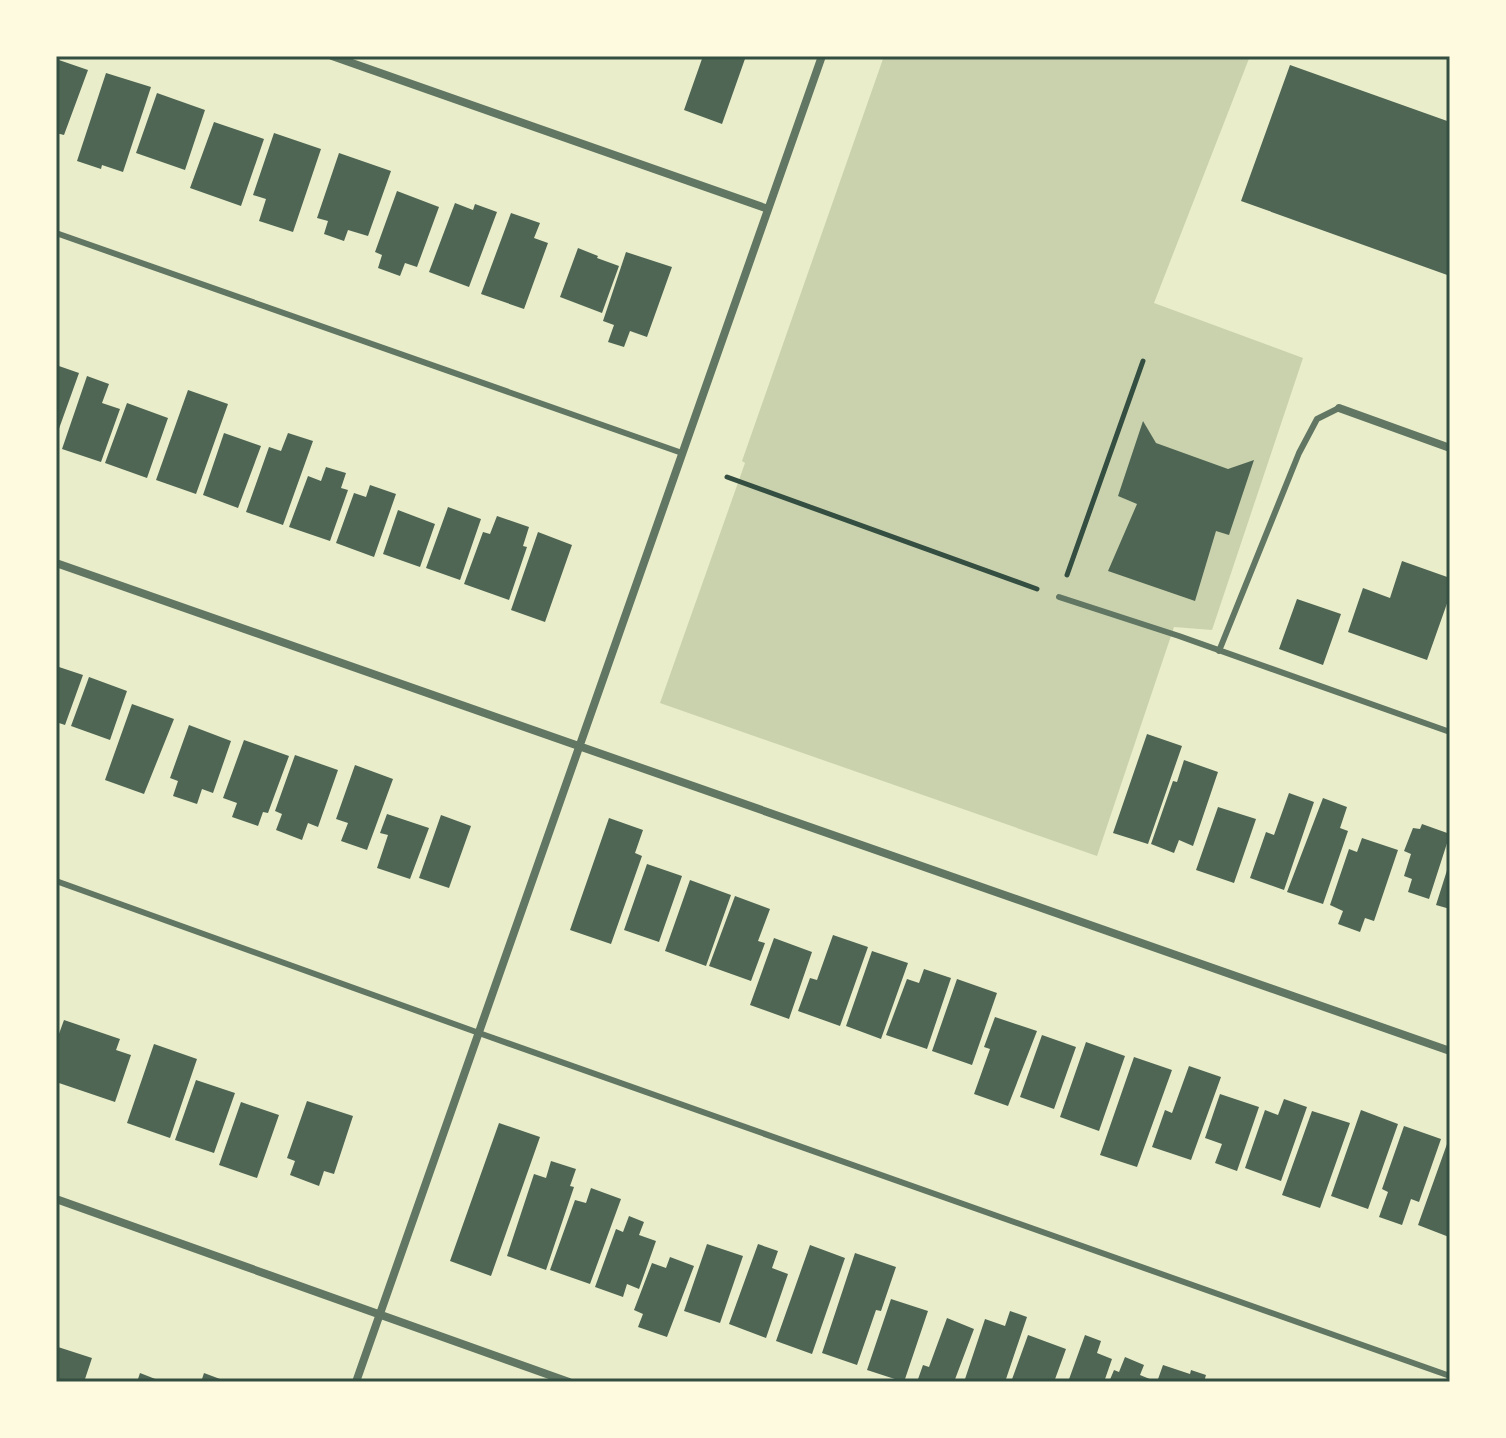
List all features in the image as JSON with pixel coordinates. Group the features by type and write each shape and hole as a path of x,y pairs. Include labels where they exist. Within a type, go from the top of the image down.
{"street":[{"path":"332,56 768,209"},
{"path":"356,1382 822,56"},
{"path":"1339,408 1450,448"},
{"path":"56,563 1450,1051"},
{"path":"56,1199 569,1382"}],"lane":[{"path":"56,233 682,453"},
{"path":"1219,651 1299,453 1317,419 1339,408"},
{"path":"1059,597 1450,732"},
{"path":"56,881 1450,1376"}],"path":[{"path":"727,477 1059,597 1143,361"}],"green space":[{"path":"884,56 1250,56 1154,303 1303,358 1212,630 1174,627 1097,856 660,703"}],"building":[{"path":"703,56 746,56 722,124 684,110"},
{"path":"56,59 88,70 64,135 56,133"},
{"path":"1290,65 1450,122 1450,276 1241,201"},
{"path":"106,73 151,87 123,172 77,161"},
{"path":"157,93 205,110 185,170 136,153"},
{"path":"214,122 264,139 241,206 190,188"},
{"path":"274,133 321,149 293,232 259,221 266,199 253,195"},
{"path":"339,153 391,171 368,236 348,230 344,241 324,234 328,221 317,218"},
{"path":"397,191 439,207 417,267 405,263 400,276 378,268 382,255 375,252"},
{"path":"455,203 473,210 475,204 497,212 469,287 429,272"},
{"path":"511,213 540,223 534,238 548,243 524,309 481,294"},
{"path":"578,248 619,266 602,313 560,297"},
{"path":"626,252 672,267 647,337 630,331 624,347 608,342 614,325 603,321"},
{"path":"56,365 79,373 56,437"},
{"path":"87,376 109,384 102,403 120,409 101,462 62,449"},
{"path":"188,390 228,404 196,494 156,480"},
{"path":"127,403 168,418 147,478 105,463"},
{"path":"1143,421 1156,443 1228,469 1254,460 1229,535 1216,531 1195,601 1108,571 1137,504 1118,496"},
{"path":"224,433 261,446 238,508 203,495"},
{"path":"288,433 313,441 283,525 246,512 269,447 281,451"},
{"path":"326,467 346,473 341,488 348,490 330,541 289,527 308,476 321,481"},
{"path":"370,485 396,494 374,557 336,543 354,493 366,497"},
{"path":"448,507 481,519 460,580 426,568"},
{"path":"398,510 435,524 420,567 383,554"},
{"path":"497,516 529,527 523,546 527,547 509,600 464,584 483,532 490,534"},
{"path":"538,532 572,545 545,622 511,610"},
{"path":"1402,561 1450,578 1450,595 1427,660 1348,632 1363,588 1390,598"},
{"path":"1297,599 1341,614 1323,665 1279,649"},
{"path":"56,666 83,675 65,725 56,722"},
{"path":"89,677 127,691 110,740 71,726"},
{"path":"132,704 174,719 144,794 105,780"},
{"path":"189,725 231,741 213,793 202,789 197,804 173,796 178,781 170,778"},
{"path":"1147,734 1182,746 1148,844 1113,833"},
{"path":"244,740 289,756 268,813 263,812 258,826 232,817 237,803 223,798"},
{"path":"295,755 338,770 318,827 308,823 302,840 276,830 282,814 275,811"},
{"path":"1184,760 1218,772 1193,846 1179,840 1174,853 1151,844 1173,781 1177,782"},
{"path":"355,765 393,779 367,850 341,841 348,823 336,819"},
{"path":"1289,793 1314,802 1284,890 1250,878 1266,832 1274,835"},
{"path":"1323,798 1347,807 1340,828 1348,831 1323,904 1287,892"},
{"path":"1218,807 1256,819 1234,883 1196,870"},
{"path":"387,814 429,828 410,879 377,868 388,835 380,833"},
{"path":"441,815 471,826 449,888 419,878"},
{"path":"609,818 643,830 635,853 642,856 611,944 570,930"},
{"path":"1422,824 1450,834 1429,899 1408,892 1412,879 1404,876 1411,854 1404,851 1413,828 1420,829"},
{"path":"1362,838 1398,850 1374,921 1365,918 1360,932 1338,924 1343,911 1330,905 1349,849 1357,852"},
{"path":"647,864 682,876 659,942 624,930"},
{"path":"1450,864 1450,909 1436,905"},
{"path":"690,880 731,895 706,966 665,951"},
{"path":"735,896 770,909 758,941 765,943 751,981 709,966"},
{"path":"833,935 868,947 840,1026 798,1011 810,978 817,980"},
{"path":"774,938 812,952 789,1019 750,1005"},
{"path":"872,951 908,963 881,1039 846,1026"},
{"path":"924,969 951,978 927,1049 886,1035 907,979 919,983"},
{"path":"957,979 997,993 972,1065 932,1051"},
{"path":"995,1017 1037,1031 1008,1106 974,1094 990,1049 984,1047"},
{"path":"64,1020 120,1039 116,1050 131,1055 115,1102 56,1082 56,1042"},
{"path":"1042,1035 1076,1047 1054,1109 1020,1097"},
{"path":"1086,1042 1125,1056 1099,1131 1060,1117"},
{"path":"154,1044 197,1059 170,1138 127,1123"},
{"path":"1134,1057 1172,1070 1137,1167 1100,1155"},
{"path":"1189,1066 1221,1077 1191,1160 1152,1147 1165,1110 1172,1113"},
{"path":"196,1080 235,1093 214,1153 175,1140"},
{"path":"1220,1094 1259,1107 1237,1171 1215,1163 1222,1144 1205,1138"},
{"path":"1284,1099 1307,1107 1281,1181 1245,1168 1265,1110 1278,1115"},
{"path":"307,1101 353,1116 334,1174 324,1171 319,1186 290,1175 295,1161 287,1158"},
{"path":"241,1102 279,1115 257,1178 219,1165"},
{"path":"1361,1110 1398,1124 1368,1209 1331,1196"},
{"path":"1312,1111 1350,1123 1320,1208 1282,1195"},
{"path":"499,1123 540,1137 491,1276 450,1261"},
{"path":"1404,1126 1441,1139 1419,1202 1411,1199 1402,1225 1379,1217 1388,1192 1382,1189"},
{"path":"1447,1144 1450,1145 1449,1237 1418,1225"},
{"path":"551,1161 576,1169 570,1186 574,1187 546,1270 507,1256 534,1174 546,1178"},
{"path":"591,1188 621,1199 590,1284 550,1270 575,1200 586,1203"},
{"path":"629,1216 644,1222 639,1235 656,1241 639,1289 627,1284 623,1297 595,1287 616,1229 623,1232"},
{"path":"707,1244 743,1256 720,1323 684,1311"},
{"path":"758,1244 778,1251 772,1268 788,1274 766,1338 729,1324"},
{"path":"810,1245 845,1258 812,1354 776,1341"},
{"path":"855,1253 896,1267 881,1311 876,1310 857,1365 822,1353"},
{"path":"670,1257 694,1266 667,1337 638,1327 643,1314 634,1310 652,1263 666,1268"},
{"path":"891,1299 928,1311 904,1382 867,1370"},
{"path":"1010,1311 1027,1317 1005,1382 964,1382 985,1319 1005,1326"},
{"path":"947,1318 974,1329 954,1382 917,1382 923,1365 929,1367"},
{"path":"1028,1335 1066,1349 1054,1382 1011,1382"},
{"path":"1085,1335 1101,1341 1097,1353 1112,1359 1104,1382 1068,1382"},
{"path":"58,1347 92,1358 84,1382 56,1382"},
{"path":"1125,1357 1144,1365 1140,1375 1157,1382 1109,1382 1114,1370 1119,1372"},
{"path":"1163,1365 1190,1374 1191,1370 1206,1375 1204,1382 1157,1382"},
{"path":"140,1373 163,1382 137,1382"},
{"path":"204,1373 228,1382 201,1382"}]}
